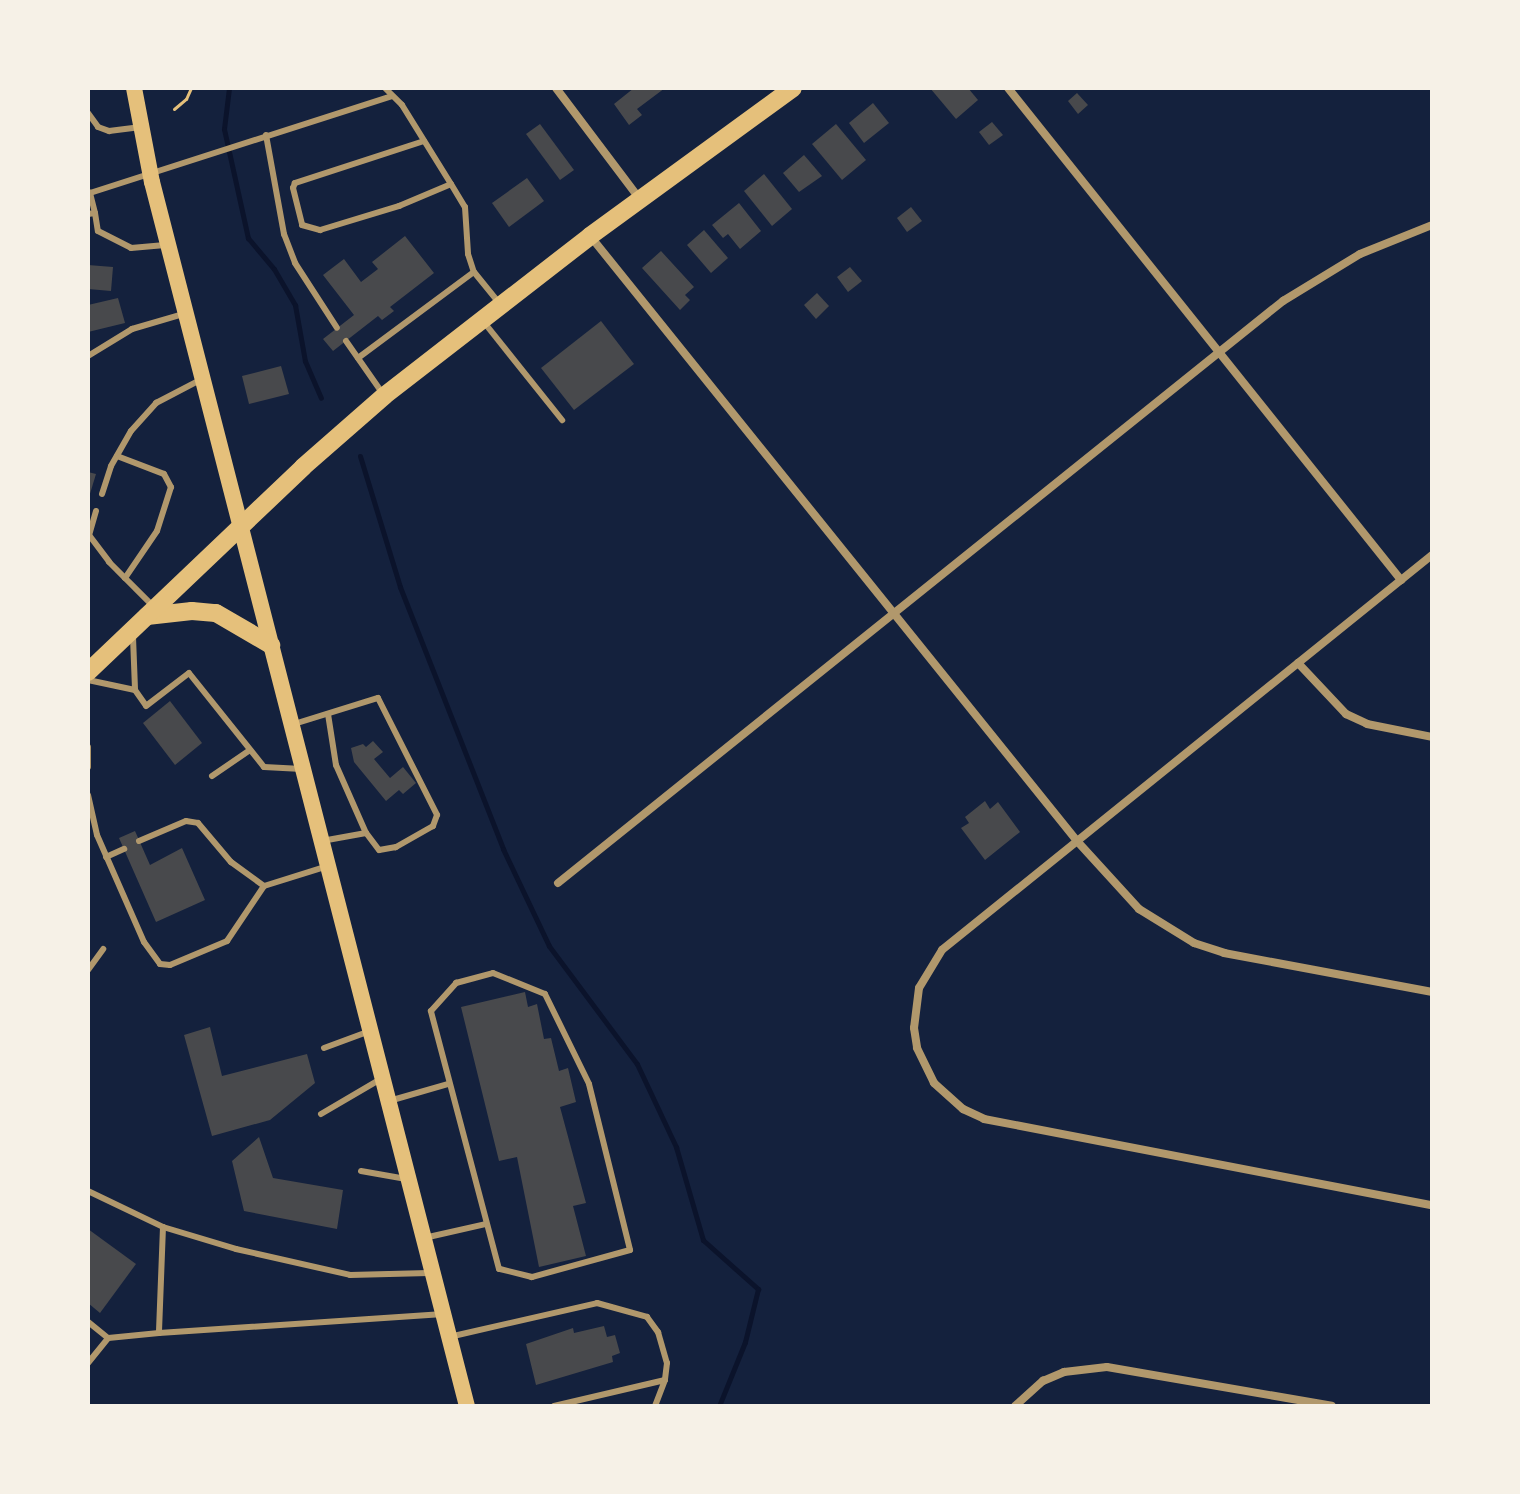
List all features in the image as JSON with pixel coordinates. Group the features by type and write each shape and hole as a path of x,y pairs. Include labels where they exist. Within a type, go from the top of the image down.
{"main road":[{"path":"134,88 168,245 467,1406"},
{"path":"88,672 241,526 384,396 590,236 793,88"},
{"path":"145,618 192,611 216,613 271,645"}],"street":[{"path":"556,88 640,199"},
{"path":"1008,88 1401,580"},
{"path":"558,883 1219,352 1320,276 1360,254 1432,225"},
{"path":"590,236 1077,841 1139,909 1194,943 1224,953 1432,992"},
{"path":"1432,555 942,950 928,969 914,1009 917,1048 934,1083 963,1109 999,1122 1432,1205"},
{"path":"1298,663 1346,714 1367,724 1432,737"},
{"path":"1015,1406 1043,1381 1089,1367 1107,1367 1332,1406"}],"lane":[{"path":"385,88 424,141 465,207 468,254 474,272 500,304"},
{"path":"168,245 131,248 98,231 90,193 392,96"},
{"path":"88,113 98,127 109,131 141,127"},
{"path":"266,135 284,234 295,263 337,328"},
{"path":"424,141 295,183 293,188 302,225 320,230 399,206 451,184"},
{"path":"358,358 474,272"},
{"path":"88,356 132,329 186,313"},
{"path":"481,319 562,420"},
{"path":"346,341 384,396"},
{"path":"102,494 131,431 156,403 203,379"},
{"path":"117,456 164,474 171,487 157,531 125,578"},
{"path":"96,511 89,535 125,578 145,618 135,690 146,706 189,673 264,767 303,769"},
{"path":"88,680 135,690"},
{"path":"292,725 378,698 437,815 433,826 396,847 379,850 366,833 336,765 328,714"},
{"path":"88,747 88,767"},
{"path":"212,776 250,750"},
{"path":"88,795 97,835 106,857 144,942 160,964 170,965 227,941 264,886 328,866"},
{"path":"139,841 186,821 198,823 231,862 264,886"},
{"path":"322,841 366,833"},
{"path":"106,857 124,849"},
{"path":"88,970 103,949"},
{"path":"493,973 545,994 589,1084 630,1250 532,1277 499,1269 486,1224 431,1011 456,983 493,973"},
{"path":"324,1048 370,1031"},
{"path":"321,1114 382,1078"},
{"path":"389,1101 448,1084"},
{"path":"361,1171 409,1180"},
{"path":"88,1191 163,1227 236,1249 350,1275 433,1272"},
{"path":"424,1238 486,1224"},
{"path":"159,1333 163,1227"},
{"path":"449,1337 570,1307 597,1303 616,1306 647,1317 653,1325 667,1363 665,1380 655,1406"},
{"path":"88,1322 108,1338 444,1314"},
{"path":"88,1363 108,1338"},
{"path":"554,1406 665,1380"}],"path":[{"path":"174,109 186,99 191,88"}],"building":[{"path":"634,88 665,88 637,109 642,115 629,125 614,104"},
{"path":"930,88 968,88 978,100 956,119"},
{"path":"1077,93 1088,105 1078,114 1068,101"},
{"path":"873,103 889,123 864,143 849,123"},
{"path":"992,122 1003,135 989,145 979,132"},
{"path":"540,124 574,170 560,180 526,134"},
{"path":"836,124 866,160 842,180 812,144"},
{"path":"804,155 822,176 799,192 783,173"},
{"path":"764,174 792,209 772,226 744,191"},
{"path":"527,178 544,201 509,227 492,203"},
{"path":"739,203 761,231 740,249 728,234 723,238 712,225"},
{"path":"911,207 922,221 907,232 897,218"},
{"path":"704,230 728,258 711,273 687,245"},
{"path":"405,236 434,273 390,307 394,311 382,320 378,316 333,351 323,339 354,315 323,275 344,259 361,282 378,269 372,262"},
{"path":"661,251 694,287 685,295 690,300 680,310 642,268"},
{"path":"88,265 113,267 111,291 88,289"},
{"path":"850,267 862,281 848,292 837,277"},
{"path":"817,293 829,306 816,319 804,305"},
{"path":"118,298 125,323 88,332 88,305"},
{"path":"601,321 634,364 574,410 541,368"},
{"path":"281,366 289,394 249,404 242,376"},
{"path":"88,472 96,474 89,497 88,497"},
{"path":"170,701 202,743 175,765 143,723"},
{"path":"373,741 383,752 374,759 390,778 403,767 416,783 403,794 399,790 386,801 354,762 351,748 363,744 366,747"},
{"path":"985,801 990,809 998,802 1020,832 985,860 961,828 969,823 965,817"},
{"path":"135,831 150,865 182,848 205,900 156,922 119,838"},
{"path":"525,992 528,1007 537,1004 544,1039 551,1038 559,1071 568,1068 576,1102 560,1107 586,1203 573,1206 586,1256 539,1267 517,1157 499,1161 461,1007"},
{"path":"210,1027 222,1076 307,1054 315,1083 270,1120 212,1136 184,1035"},
{"path":"259,1137 273,1178 343,1190 337,1229 244,1211 232,1161"},
{"path":"88,1229 136,1264 100,1313 88,1303"},
{"path":"604,1326 607,1337 615,1335 620,1353 612,1356 613,1362 536,1385 526,1344 573,1328 574,1333"}],"waterway":[{"path":"229,88 224,129 248,238 274,269 295,305 305,361 321,398"},
{"path":"360,456 400,587 503,849 549,946 637,1064 676,1147 703,1240 758,1289 745,1342 719,1406"}]}
